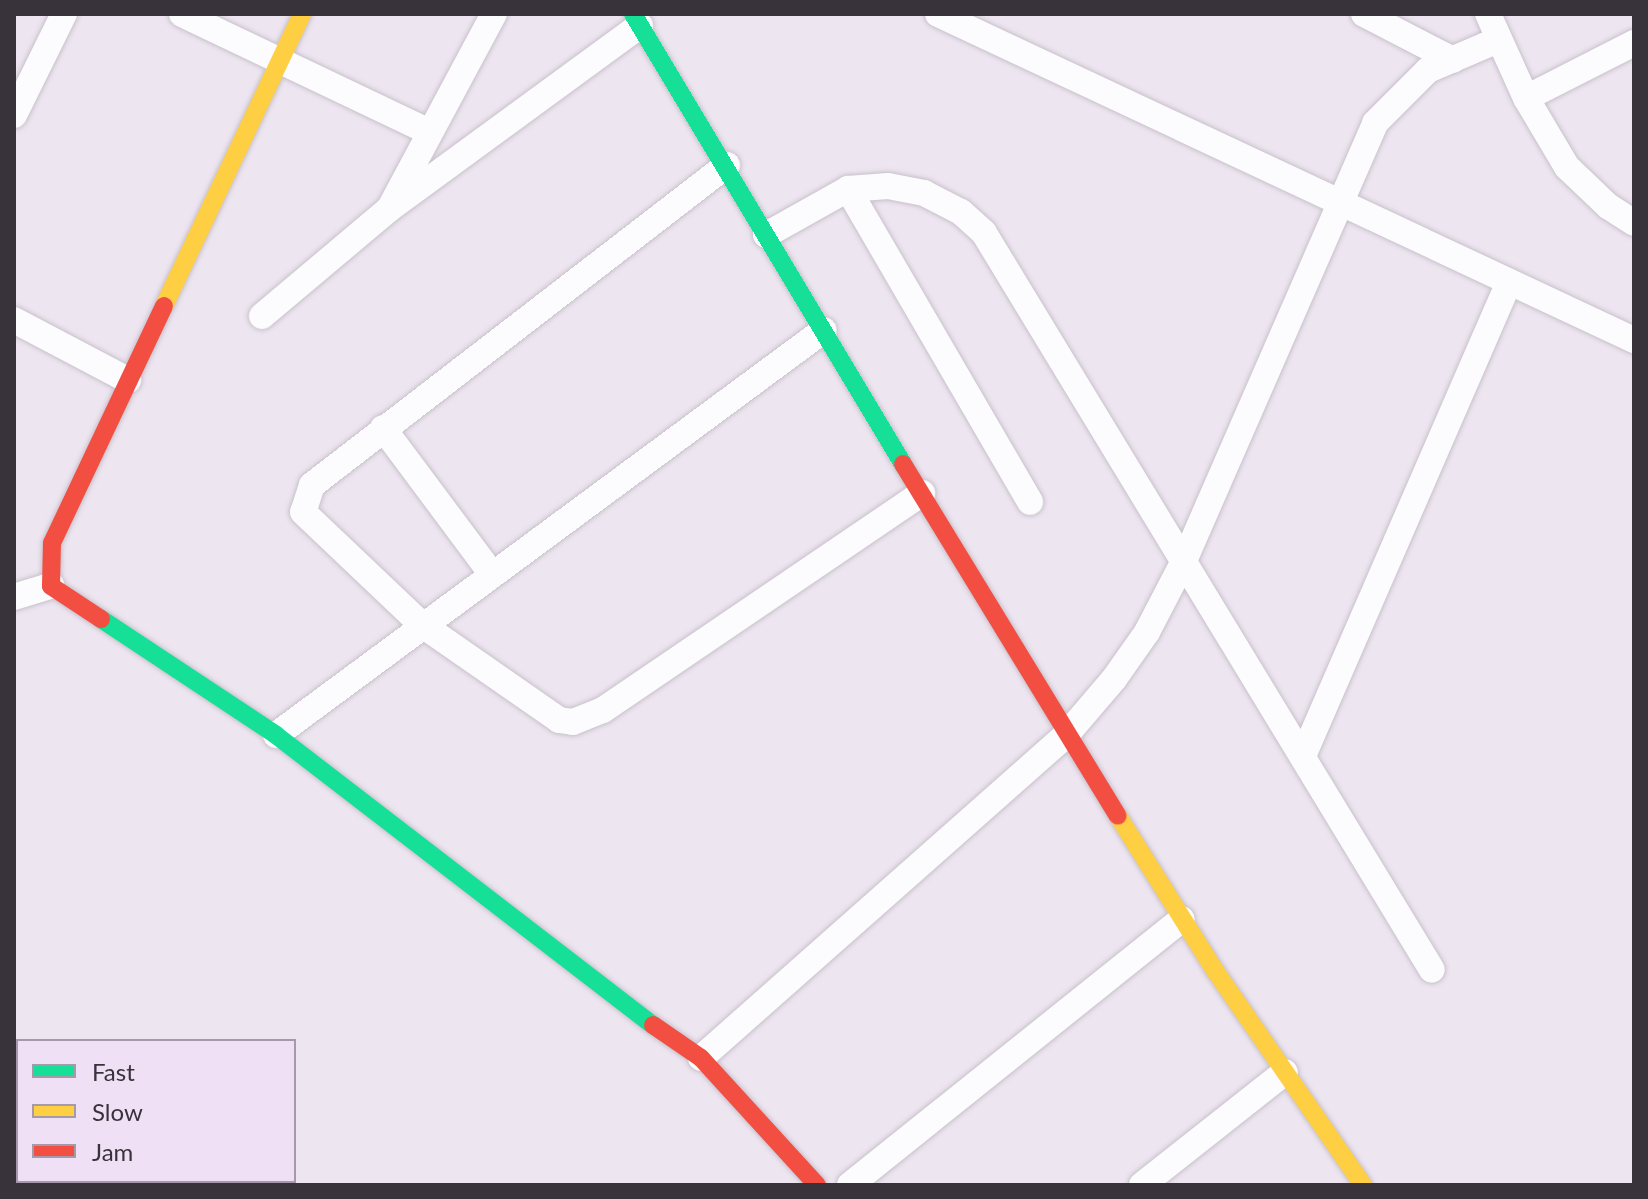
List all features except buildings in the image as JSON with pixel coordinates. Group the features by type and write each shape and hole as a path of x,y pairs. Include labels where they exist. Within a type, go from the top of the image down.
{"street":[{"path":"14,115 64,14"},
{"path":"182,14 429,132"},
{"path":"51,586 52,543 278,59 302,14"},
{"path":"389,209 494,14"},
{"path":"938,14 1634,340"},
{"path":"1364,14 1453,60"},
{"path":"1488,14 1526,98 1567,167 1634,223"},
{"path":"262,316 389,209 637,20 1067,734 1182,919 1363,1185"},
{"path":"701,1058 1067,734 1147,632 1184,561 1375,123 1428,70 1498,40"},
{"path":"1526,98 1634,43"},
{"path":"727,165 312,485 303,512 421,624 559,720 586,721 922,493"},
{"path":"766,235 848,189 888,186 924,193 961,212 984,233 1432,970"},
{"path":"848,189 1030,502"},
{"path":"1303,756 1509,282"},
{"path":"14,320 128,380"},
{"path":"276,735 421,624 824,330"},
{"path":"383,428 491,573"},
{"path":"14,597 51,586"},
{"path":"51,586 276,735 624,1005 701,1058 817,1185"},
{"path":"850,1185 1182,919"},
{"path":"1142,1185 1285,1072"}],"traffic: fast":[{"path":"633,14 903,464"},
{"path":"101,619 276,735 653,1025"}],"traffic: slow":[{"path":"164,306 302,14"},
{"path":"1118,816 1216,972 1363,1185"}],"traffic: jam":[{"path":"101,619 51,586 52,543 164,306"},
{"path":"903,464 1118,816"},
{"path":"653,1025 701,1058 817,1185"}]}
